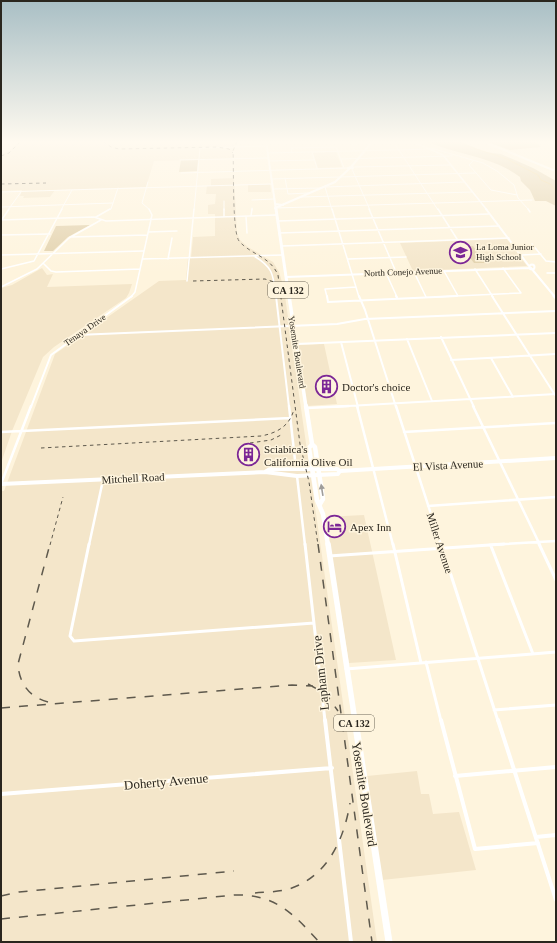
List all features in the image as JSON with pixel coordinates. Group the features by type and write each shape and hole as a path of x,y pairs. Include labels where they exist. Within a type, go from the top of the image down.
{"main road":[{"name":"Yosemite Boulevard","path":"272,185 306,408 312,444 315,447 319,472 323,499 320,504"},
{"path":"275,208 327,185"},
{"path":"275,204 283,205"},
{"path":"280,206 280,208 284,209"},
{"name":"Yosemite Boulevard","path":"312,444 309,448 317,500 320,504 329,556 388,942"},
{"name":"El Vista Avenue","path":"313,473 319,472 338,474 340,472 374,469 556,458"},
{"name":"Mitchell Road","path":"265,472 270,469 296,470 313,473"},
{"name":"Mitchell Road","path":"1,484 265,472 270,474 297,476 313,473"}],"street":[{"path":"1,192 234,185"},
{"path":"286,185 288,194 309,193"},
{"path":"273,189 389,185"},
{"path":"422,185 457,240"},
{"path":"466,185 556,298"},
{"path":"487,185 491,190 517,195"},
{"path":"513,185 520,201 530,212"},
{"path":"187,281 196,186"},
{"path":"358,186 396,272"},
{"path":"146,187 142,203 152,212 151,220"},
{"name":"Miller Avenue","path":"324,187 556,900"},
{"path":"1,220 96,217 109,212 118,188"},
{"path":"1,269 10,266 28,265 34,261 40,253 72,190"},
{"path":"1,220 21,191"},
{"path":"300,197 472,192"},
{"path":"252,200 274,198"},
{"path":"275,208 284,209 532,200"},
{"path":"224,201 224,217"},
{"path":"1,206 113,203"},
{"path":"251,216 252,208"},
{"path":"277,221 490,214"},
{"path":"1,287 15,281 44,264 70,237 101,220 151,220 276,215"},
{"path":"246,216 247,233"},
{"path":"96,217 101,220"},
{"name":"Tenaya Drive","path":"1,484 49,358 54,352 132,296 136,290 151,220"},
{"path":"279,233 499,226"},
{"path":"148,232 177,231"},
{"path":"1,235 50,234"},
{"path":"70,237 147,235"},
{"path":"168,259 172,238"},
{"path":"282,246 509,238"},
{"path":"532,244 548,262 556,262"},
{"path":"1,255 144,251"},
{"path":"522,255 541,254"},
{"path":"142,259 283,255"},
{"path":"254,256 266,263 272,270 296,470"},
{"path":"348,259 406,257"},
{"path":"44,264 51,272 140,269"},
{"name":"North Conejo Avenue","path":"286,277 531,267"},
{"path":"356,287 325,288 328,302 521,293 503,268"},
{"path":"475,269 556,395"},
{"path":"444,270 458,296"},
{"path":"414,271 426,297"},
{"path":"386,272 397,298"},
{"path":"547,273 556,273"},
{"path":"77,335 280,327 337,324 367,319 556,311"},
{"path":"296,344 556,333"},
{"path":"441,337 556,580"},
{"path":"407,339 432,401"},
{"path":"341,342 395,552 421,663"},
{"path":"452,360 556,354"},
{"path":"491,358 512,397"},
{"path":"306,408 556,395"},
{"path":"1,432 290,418"},
{"path":"404,432 556,423"},
{"name":"Lapham Drive","path":"297,476 352,942"},
{"path":"103,480 70,636 74,641 314,623"},
{"path":"428,506 556,498"},
{"path":"329,556 491,546 556,540"},
{"path":"491,546 533,654"},
{"path":"346,669 556,652"},
{"path":"426,662 475,849 538,843"},
{"path":"494,710 556,705"},
{"path":"455,776 556,767"},
{"name":"Doherty Avenue","path":"1,794 332,768"},
{"path":"536,837 556,835"}],"shaded area":[{"path":"1,185 147,185 146,187 55,190 50,197 23,198 24,196 20,196 22,190 1,191"},
{"path":"234,185 237,233 240,240 248,247 273,262 279,272 284,289 377,942 1,942 1,491 4,491 55,354 159,281 186,280 188,258 191,258 193,237 215,236 215,214 208,214 208,205 215,204 216,194 206,194 207,186"},
{"path":"248,185 270,185 271,192 248,192"},
{"path":"525,185 556,185 556,206 546,201 535,201 530,190"},
{"path":"90,225 68,237 53,251 44,251 56,226"},
{"name":"La Loma Junior High School","path":"507,239 527,266 413,271 400,243"},
{"path":"473,246 485,263 474,263 462,247 467,247 469,250 468,247"},
{"path":"42,268 47,275 53,274 47,287 132,284 126,298 54,347 43,357 12,431 1,463 1,288 12,285"},
{"path":"324,344 337,404 307,406 298,345"},
{"path":"364,515 396,660 349,663 325,517"},
{"path":"417,771 421,794 429,794 433,814 459,812 476,870 382,880 367,776"}],"waterway":[{"path":"551,185 556,191"}],"railway":[{"path":"234,185 235,225 239,241 275,269 278,275 280,290"},
{"path":"193,281 265,279 274,282 280,290"},
{"path":"280,290 300,444 309,482 318,545"},
{"path":"41,448 261,436 282,428 289,420 294,409"},
{"path":"250,443 271,440 281,435"},
{"path":"50,545 63,497"},
{"path":"48,702 35,697 26,688 20,677 18,664 50,544"},
{"path":"318,544 372,942"},
{"path":"1,708 292,685 311,686"},
{"path":"311,686 326,694 338,711"},
{"path":"255,893 289,889 314,876 332,855 338,843 350,803"},
{"path":"1,896 19,892 234,871"},
{"path":"1,919 234,895 248,896 261,898 282,907 301,922 319,942"}],"place":[{"name":"La Loma Junior High School","path":"461,252"},
{"name":"Doctor's choice","path":"326,387"},
{"name":"Sciabica's California Olive Oil","path":"249,455"},
{"name":"Apex Inn","path":"334,527"}]}
